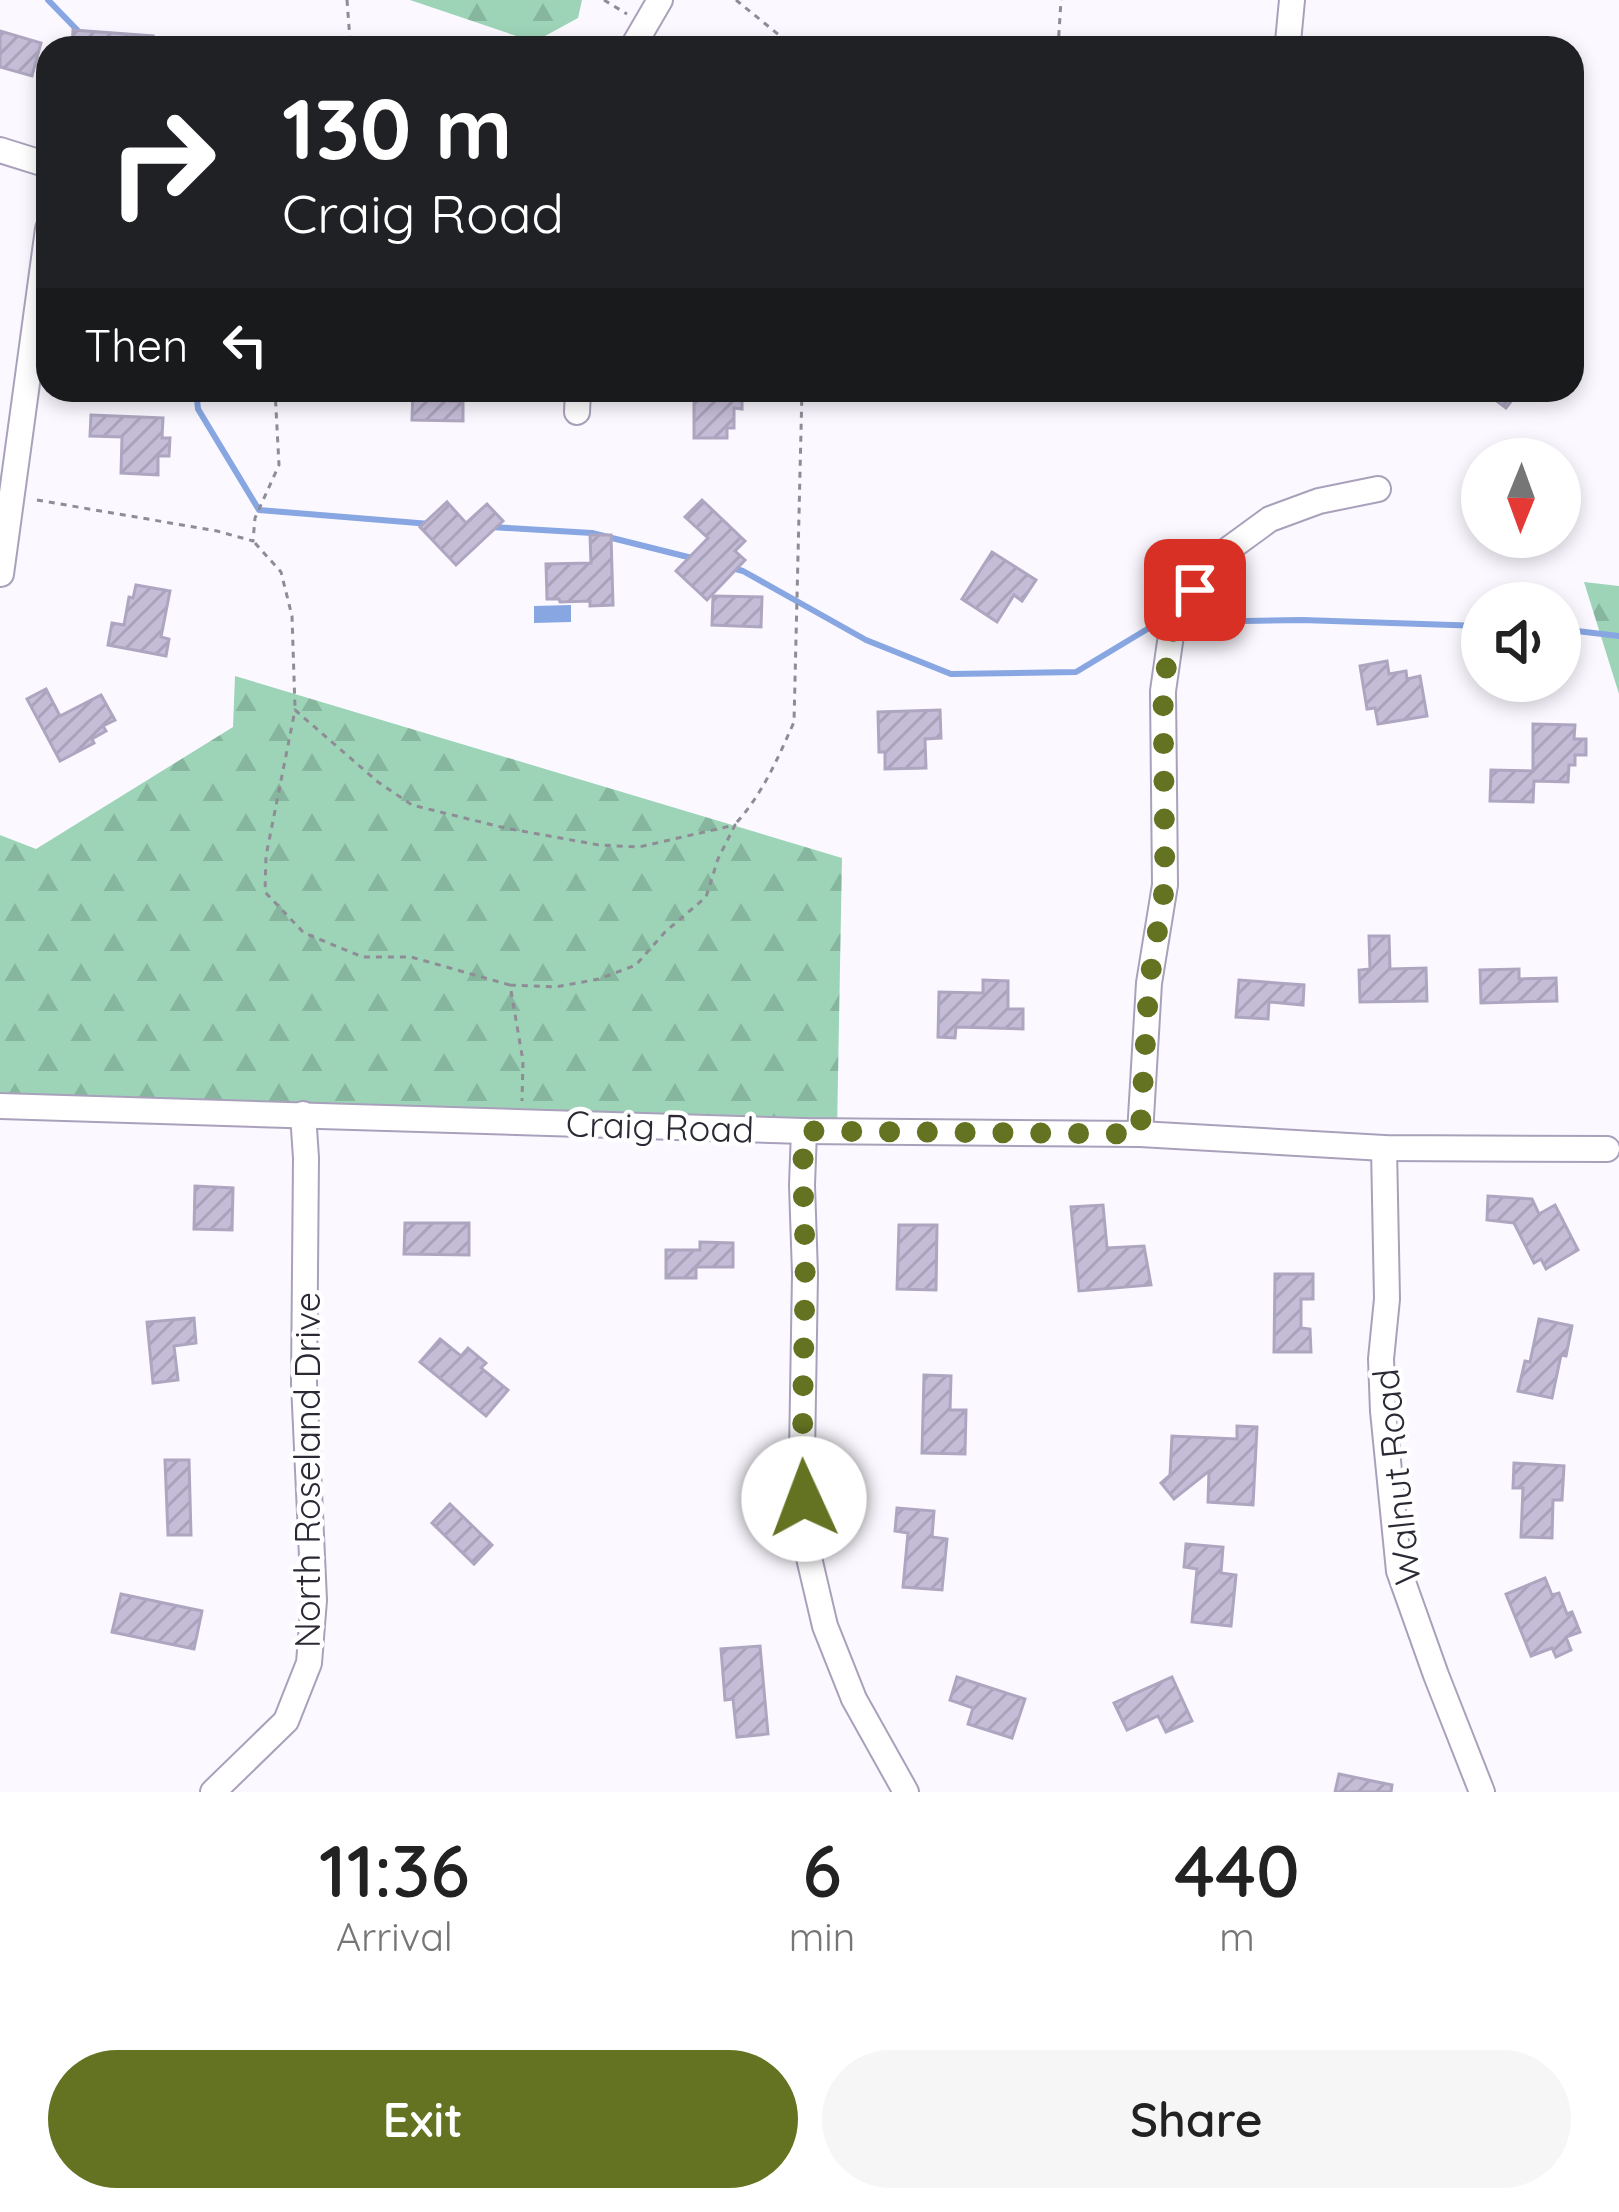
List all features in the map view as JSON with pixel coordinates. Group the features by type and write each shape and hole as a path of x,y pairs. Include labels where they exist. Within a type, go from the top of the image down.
{"street":[{"path":"638,36 660,0"},
{"path":"1289,36 1292,0"},
{"path":"0,150 36,161"},
{"path":"1,574 36,318"},
{"path":"1140,1134 1149,983 1165,885 1163,691 1171,635 1195,590 1222,554 1270,519 1319,501 1378,489"},
{"name":"Craig Road","path":"0,1106 804,1131 1140,1134 1384,1148 1607,1149"},
{"name":"North Roseland Drive","path":"213,1792 286,1720 309,1663 314,1600 304,1383 303,1114"},
{"path":"804,1131 806,1545 825,1626 854,1699 906,1792"},
{"name":"Walnut Road","path":"1384,1148 1383,1411 1400,1571 1482,1792"}],"path":[{"path":"347,0 350,36"},
{"path":"604,0 638,36"},
{"path":"736,0 780,36"},
{"path":"1058,36 1060,0"},
{"path":"253,541 255,518 279,465 275,402"},
{"path":"12,496 253,541 281,572 292,616 295,710 269,837 265,892 304,933 363,957 411,957 510,985 555,987 599,979 636,965 706,897 735,825 772,772 794,722 802,402"},
{"path":"295,710 412,805 505,827 639,847 735,825"},
{"path":"510,985 523,1061 520,1121"}],"green space":[{"path":"410,0 582,0 578,18 545,36 516,36"},
{"path":"1584,582 1619,586 1619,694"},
{"path":"235,676 842,858 837,1131 0,1107 0,835 36,849 233,727"}],"water":[{"path":"571,605 571,622 534,623 534,606"}],"building":[{"path":"73,30 153,36 73,36"},
{"path":"0,31 36,42 32,76 0,67"},
{"path":"413,402 463,402 463,421 412,420"},
{"path":"694,402 742,402 742,409 734,408 734,428 727,428 727,438 694,438"},
{"path":"91,415 163,418 162,438 170,438 169,456 158,456 158,475 121,473 122,437 90,436"},
{"path":"702,500 745,541 735,551 745,560 707,600 676,571 708,538 685,517"},
{"path":"447,502 466,523 487,504 503,521 456,565 420,527"},
{"path":"590,535 611,535 613,605 547,599 546,564 591,563"},
{"path":"992,552 1036,580 1022,601 1014,595 997,622 962,599"},
{"path":"136,585 170,591 161,637 169,639 166,656 108,645 112,623 124,625"},
{"path":"713,596 762,597 761,627 712,625"},
{"path":"1387,661 1389,674 1406,671 1407,679 1420,676 1427,716 1378,724 1375,708 1367,709 1360,666"},
{"path":"46,689 60,716 101,695 115,720 103,726 106,731 92,739 94,743 60,761 27,699"},
{"path":"940,710 941,738 925,739 926,768 885,769 885,752 879,752 878,712"},
{"path":"1533,724 1575,725 1574,739 1586,739 1586,755 1575,755 1568,782 1534,781 1533,802 1490,801 1491,770 1533,771"},
{"path":"1369,936 1389,936 1390,969 1426,968 1427,1001 1360,1002 1359,970 1370,969"},
{"path":"1519,969 1519,979 1556,978 1557,1001 1481,1003 1480,970"},
{"path":"983,980 1008,981 1008,1009 1023,1009 1023,1029 956,1027 955,1038 938,1037 939,992 983,993"},
{"path":"1239,980 1304,985 1303,1005 1269,1002 1268,1019 1236,1017"},
{"path":"195,1186 233,1188 232,1230 194,1229"},
{"path":"1488,1196 1532,1199 1539,1214 1555,1205 1578,1250 1546,1269 1541,1259 1534,1263 1514,1223 1487,1220"},
{"path":"1103,1205 1107,1248 1144,1246 1151,1285 1079,1291 1071,1207"},
{"path":"405,1223 469,1223 469,1255 404,1254"},
{"path":"899,1225 937,1225 936,1290 897,1289"},
{"path":"700,1242 733,1243 733,1267 696,1267 696,1278 666,1278 666,1250 700,1250"},
{"path":"1275,1274 1313,1274 1313,1299 1301,1299 1301,1328 1310,1329 1311,1352 1274,1352"},
{"path":"194,1318 196,1343 174,1346 178,1380 153,1383 147,1322"},
{"path":"1539,1319 1572,1326 1552,1398 1518,1391"},
{"path":"440,1339 461,1356 468,1348 486,1363 481,1368 508,1390 486,1416 420,1362"},
{"path":"924,1375 951,1376 950,1410 966,1410 965,1454 922,1453"},
{"path":"1237,1426 1257,1427 1253,1505 1208,1502 1209,1471 1174,1499 1161,1483 1170,1475 1172,1436 1237,1439"},
{"path":"165,1460 189,1460 191,1535 168,1535"},
{"path":"1514,1463 1564,1466 1562,1500 1553,1500 1552,1538 1521,1537 1523,1488 1513,1488"},
{"path":"450,1504 492,1545 474,1564 432,1523"},
{"path":"897,1508 934,1511 932,1537 947,1539 942,1590 903,1587 908,1533 895,1531"},
{"path":"1186,1544 1223,1547 1221,1573 1236,1575 1231,1626 1192,1622 1197,1569 1184,1567"},
{"path":"1545,1578 1552,1595 1559,1593 1567,1614 1572,1612 1580,1632 1566,1637 1571,1650 1556,1657 1552,1648 1531,1656 1506,1594"},
{"path":"121,1594 202,1611 194,1649 112,1632"},
{"path":"760,1646 768,1734 737,1737 733,1699 725,1700 721,1649"},
{"path":"957,1677 1025,1699 1012,1738 968,1724 973,1708 950,1700"},
{"path":"1172,1677 1192,1721 1166,1732 1158,1716 1127,1730 1114,1703"},
{"path":"1339,1774 1392,1785 1391,1792 1335,1792"}],"waterway":[{"path":"48,0 83,36"},
{"path":"197,402 259,510 430,524"},
{"path":"491,527 592,533 696,559"},
{"path":"732,568 866,640 951,674 1076,672 1159,622 1172,622"},
{"path":"1185,622 1461,625"},
{"path":"1581,631 1619,636"}],"route":[{"path":"804,1499 804,1131 1140,1134 1149,983 1165,885 1163,691 1171,635 1195,590"}]}
